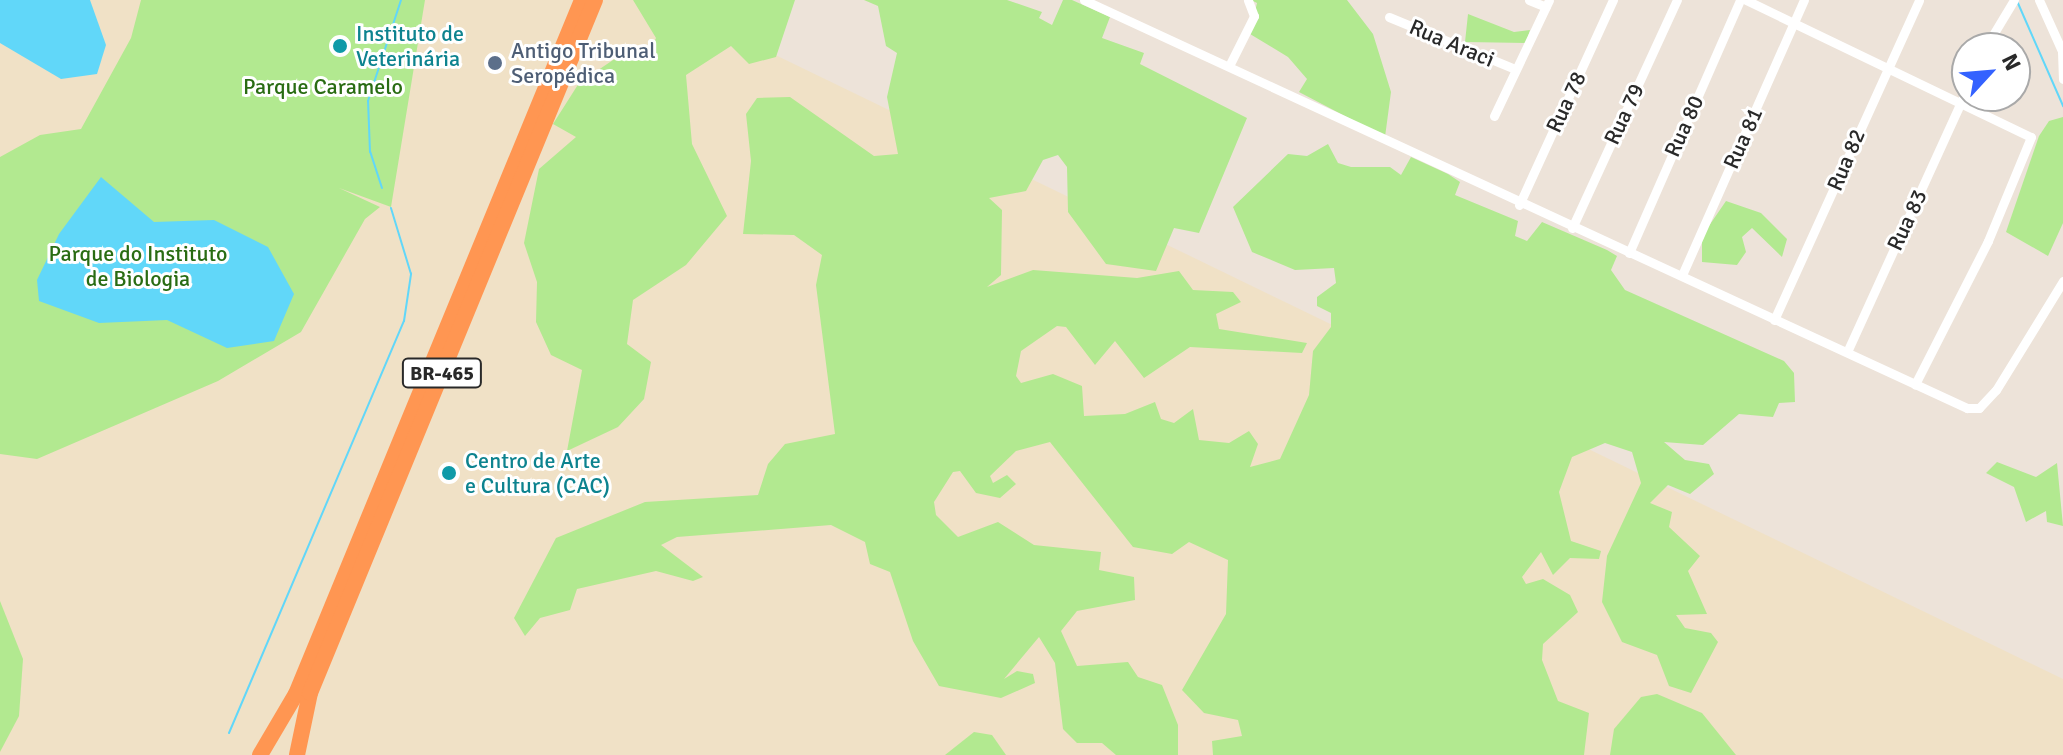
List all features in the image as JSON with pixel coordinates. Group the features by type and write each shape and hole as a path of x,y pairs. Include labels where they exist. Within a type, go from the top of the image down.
{"highway":[{"name":"BR-465","path":"260,755 296,694 582,0"},
{"name":"BR-465","path":"297,752 310,693 595,0"},
{"path":"271,738 286,737 297,752"}],"street":[{"path":"1084,0 1519,205 1682,275 1915,384 1979,408 2063,281"},
{"path":"1229,66 1254,16 1248,0"},
{"path":"1494,116 1548,4 1529,0"},
{"name":"Rua 78","path":"1519,205 1613,0"},
{"name":"Rua 79","path":"1572,228 1677,0"},
{"path":"1743,0 1796,20 1951,94"},
{"name":"Rua 80","path":"1629,253 1743,0"},
{"name":"Rua 81","path":"1682,275 1804,0"},
{"name":"Rua 82","path":"1774,320 1919,0"},
{"path":"2039,0 2063,50 2063,79"},
{"path":"2046,15 2051,0"},
{"path":"1994,32 2012,2"},
{"name":"Rua Araci","path":"1389,17 1515,69"},
{"name":"Rua 83","path":"1847,352 1956,112"},
{"path":"1915,384 2031,145 2023,127 1990,112"}],"shaded area":[{"path":"0,0 662,0 2063,679 2063,755 0,755"}],"green space":[{"name":"Parque do Instituto de Biologia","path":"141,0 425,0 391,207 339,188 380,207 365,219 301,332 218,381 37,459 0,454 0,157 40,135 81,129 131,38"},
{"path":"633,0 795,0 776,57 749,64 731,46 686,75 692,144 727,216 686,265 633,300 627,344 651,362 644,399 618,427 567,451 582,370 551,355 536,322 537,282 524,243 539,169 576,137 553,124 579,83 616,58 646,59 656,38"},
{"path":"864,0 1007,0 1042,12 1039,18 1052,25 1063,0 1072,0 1110,17 1102,38 1144,53 1140,64 1247,118 1199,233 1174,228 1156,271 1106,264 1068,212 1067,167 1058,155 1043,160 1026,191 989,198 1002,210 1001,275 987,287 1033,270 1137,278 1179,271 1193,290 1233,292 1241,302 1216,314 1219,329 1307,343 1302,353 1190,347 1144,378 1115,341 1095,365 1066,327 1057,326 1021,351 1016,376 1021,383 1053,374 1082,386 1084,416 1125,414 1155,402 1161,419 1174,423 1193,409 1199,440 1229,443 1249,431 1258,444 1250,467 1280,459 1309,395 1313,351 1331,327 1331,313 1317,306 1317,297 1336,283 1334,268 1295,270 1252,252 1233,207 1288,154 1307,156 1328,144 1338,163 1351,167 1390,167 1401,175 1411,157 1448,174 1460,182 1455,195 1518,221 1515,236 1527,241 1542,222 1607,250 1617,256 1611,270 1625,290 1784,361 1794,373 1795,402 1779,403 1773,417 1739,414 1703,445 1664,442 1685,460 1709,464 1714,474 1690,494 1668,485 1650,503 1672,512 1669,527 1700,556 1688,571 1707,614 1676,615 1685,628 1711,633 1718,642 1691,693 1669,686 1657,655 1622,642 1602,602 1607,556 1641,483 1632,452 1605,443 1572,457 1559,492 1571,541 1601,551 1599,559 1570,558 1553,575 1541,552 1522,577 1526,584 1543,579 1570,595 1578,612 1543,644 1542,660 1558,701 1589,713 1584,755 1213,755 1212,741 1242,736 1238,720 1204,713 1182,690 1226,614 1228,560 1189,542 1172,554 1133,547 1050,442 1016,451 990,476 993,483 1007,475 1016,484 1000,498 976,493 960,471 953,472 934,502 936,515 958,537 998,522 1034,545 1101,552 1099,570 1134,577 1135,600 1077,611 1061,631 1077,666 1128,662 1138,677 1162,685 1178,725 1178,755 1116,755 1102,743 1077,743 1063,729 1055,663 1039,637 1004,679 1017,671 1033,674 1035,683 1001,698 939,686 913,641 890,572 870,564 865,542 831,525 677,537 661,545 703,577 693,581 656,571 577,589 570,610 540,618 525,636 514,618 556,538 645,502 758,495 768,464 785,444 835,434 816,285 822,255 794,235 743,234 751,161 746,114 757,98 790,97 874,156 898,154 887,97 897,53 886,46 878,6"},
{"path":"1251,0 1347,0 1373,34 1391,92 1385,137 1299,92 1307,79 1288,57 1250,34 1257,3"},
{"path":"1468,14 1514,32 1530,30 1526,43 1465,42"},
{"path":"2063,117 2063,223 2048,256 2006,232 2039,136 2049,121"},
{"path":"1726,201 1761,213 1787,239 1782,257 1752,228 1742,237 1746,252 1737,265 1702,262 1702,236"},
{"path":"1997,462 2036,477 2057,463 2063,526 2047,522 2046,511 2026,522 2014,487 1986,473"},
{"path":"0,601 23,659 19,716 0,752"},
{"path":"1657,694 1702,713 1736,755 1610,755 1614,729 1641,697"},
{"path":"974,732 992,735 1006,755 945,755"}],"water":[{"path":"0,0 90,0 106,45 97,74 61,79 0,43"},
{"path":"101,177 154,222 214,220 268,247 294,294 274,341 227,348 167,320 99,323 39,301 37,280 59,234"}],"waterway":[{"path":"382,188 370,152 368,101 401,0"},
{"path":"2017,1 2063,106"},
{"path":"229,733 404,321 411,274 391,208"}],"place":[{"name":"Instituto de Veterinária","path":"340,46"},
{"name":"Antigo Tribunal Seropédica","path":"495,63"},
{"name":"Centro de Arte e Cultura (CAC)","path":"449,473"}],"park label":[{"name":"Parque Caramelo","path":"323,87"}]}
